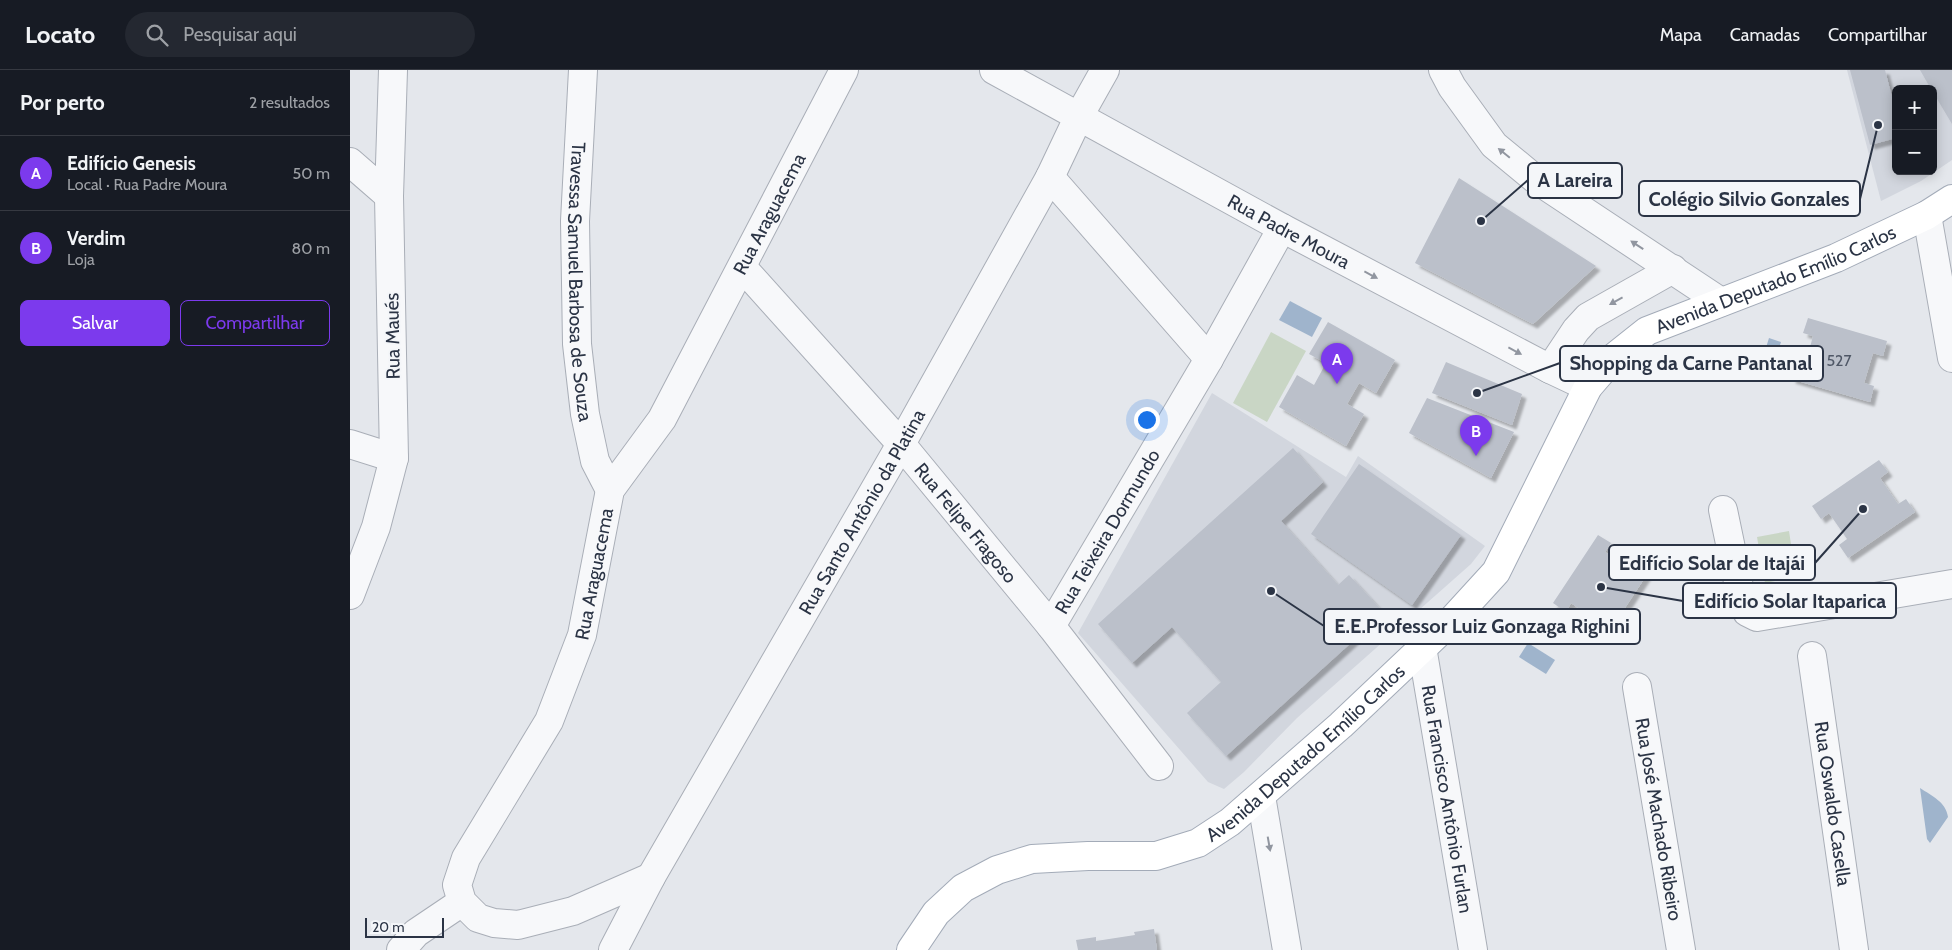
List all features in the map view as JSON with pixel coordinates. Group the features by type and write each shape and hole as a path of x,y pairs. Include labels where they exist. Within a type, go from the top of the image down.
{"main road":[{"name":"Avenida Deputado Emílio Carlos","path":"911,950 936,913 963,888 997,870 1032,859 1088,856 1156,856 1198,843 1230,822 1341,725 1453,619 1496,572 1588,387 1613,358 1647,332 1836,258 1927,215 1952,199"}],"street":[{"name":"Rua Maués","path":"350,594 376,526 394,458 388,196 393,70"},
{"name":"Travessa Samuel Barbosa de Souza","path":"583,70 575,221 577,344 585,414 595,461 610,490"},
{"name":"Rua Araguacema","path":"462,902 457,885 466,858 549,721 582,636 610,490 662,419 844,70"},
{"name":"Rua Padre Moura","path":"994,70 1078,118 1282,228 1550,369 1588,387"},
{"name":"Rua Santo Antônio da Platina","path":"613,950 651,878 901,444 1050,176 1078,118 1105,70"},
{"path":"1443,70 1452,87 1494,145 1534,178 1674,269 1721,302"},
{"path":"350,162 388,196"},
{"path":"1050,176 1210,359"},
{"path":"1927,215 1952,358"},
{"name":"Rua Teixeira Dormundo","path":"1051,626 1210,359 1282,228"},
{"name":"Rua Felipe Fragoso","path":"742,267 901,444 1051,626 1159,766"},
{"path":"1550,369 1576,330 1588,317 1674,269"},
{"path":"350,444 394,458"},
{"path":"1723,510 1742,601 1747,612 1757,617 1952,584"},
{"name":"Rua Francisco Antônio Furlan","path":"1422,647 1473,950"},
{"name":"Rua Oswaldo Casella","path":"1812,656 1854,950"},
{"name":"Rua José Machado Ribeiro","path":"1637,687 1681,950"},
{"path":"1261,796 1287,950"},
{"path":"401,950 416,933 462,902 478,918 494,923 518,925 573,911 651,878"}],"shaded area":[{"path":"1847,70 1952,70 1952,160 1937,170 1937,85 1892,85 1892,175 1930,175 1881,201"},
{"path":"1212,393 1346,477 1358,456 1485,546 1471,564 1297,718 1244,772 1224,789 1208,782 1078,633"}],"green space":[{"path":"1271,332 1306,351 1267,422 1233,403"},
{"path":"1789,531 1796,577 1765,583 1757,537"}],"water":[{"path":"1290,301 1322,318 1312,337 1279,320"},
{"path":"1769,338 1781,342 1771,372 1760,367"},
{"path":"1528,643 1555,660 1546,674 1519,657"},
{"path":"1920,788 1941,803 1948,817 1930,843 1927,839"}],"building":[{"path":"1850,70 1885,70 1892,97 1892,139 1870,145"},
{"path":"1920,70 1952,70 1952,124 1937,99 1937,85 1929,85"},
{"path":"1459,178 1596,266 1533,324 1415,263"},
{"path":"1808,318 1887,341 1883,356 1873,353 1864,383 1874,386 1870,402 1791,379 1795,364 1805,366 1813,336 1803,333"},
{"path":"1328,322 1395,360 1376,393 1359,383 1347,404 1364,414 1346,446 1279,407 1297,375 1314,385 1326,363 1309,354"},
{"path":"1446,362 1522,394 1512,425 1432,393"},
{"path":"1427,398 1514,432 1491,478 1409,433"},
{"path":"1293,448 1323,482 1281,521 1338,585 1349,575 1384,613 1226,756 1187,713 1221,682 1172,627 1132,663 1098,624"},
{"path":"1879,460 1888,472 1880,478 1898,504 1906,499 1915,512 1848,558 1839,545 1847,539 1829,513 1821,519 1812,506"},
{"path":"1359,464 1461,535 1412,605 1311,534"},
{"path":"1598,535 1611,543 1605,552 1631,569 1637,561 1650,570 1605,638 1592,630 1597,621 1571,603 1566,612 1553,603"},
{"path":"1154,929 1157,950 1078,950 1076,940 1096,937 1096,941 1135,935 1134,932"}],"place":[{"name":"Colégio Silvio Gonzales","path":"1878,125"},
{"name":"A Lareira","path":"1481,221"},
{"name":"Edifício Genesis","path":"1337,384"},
{"name":"Shopping da Carne Pantanal","path":"1477,393"},
{"name":"Verdim","path":"1476,456"},
{"name":"Edifício Solar de Itajái","path":"1863,509"},
{"name":"Edifício Solar Itaparica","path":"1601,587"},
{"name":"E.E.Professor Luiz Gonzaga Righini","path":"1271,591"}]}
